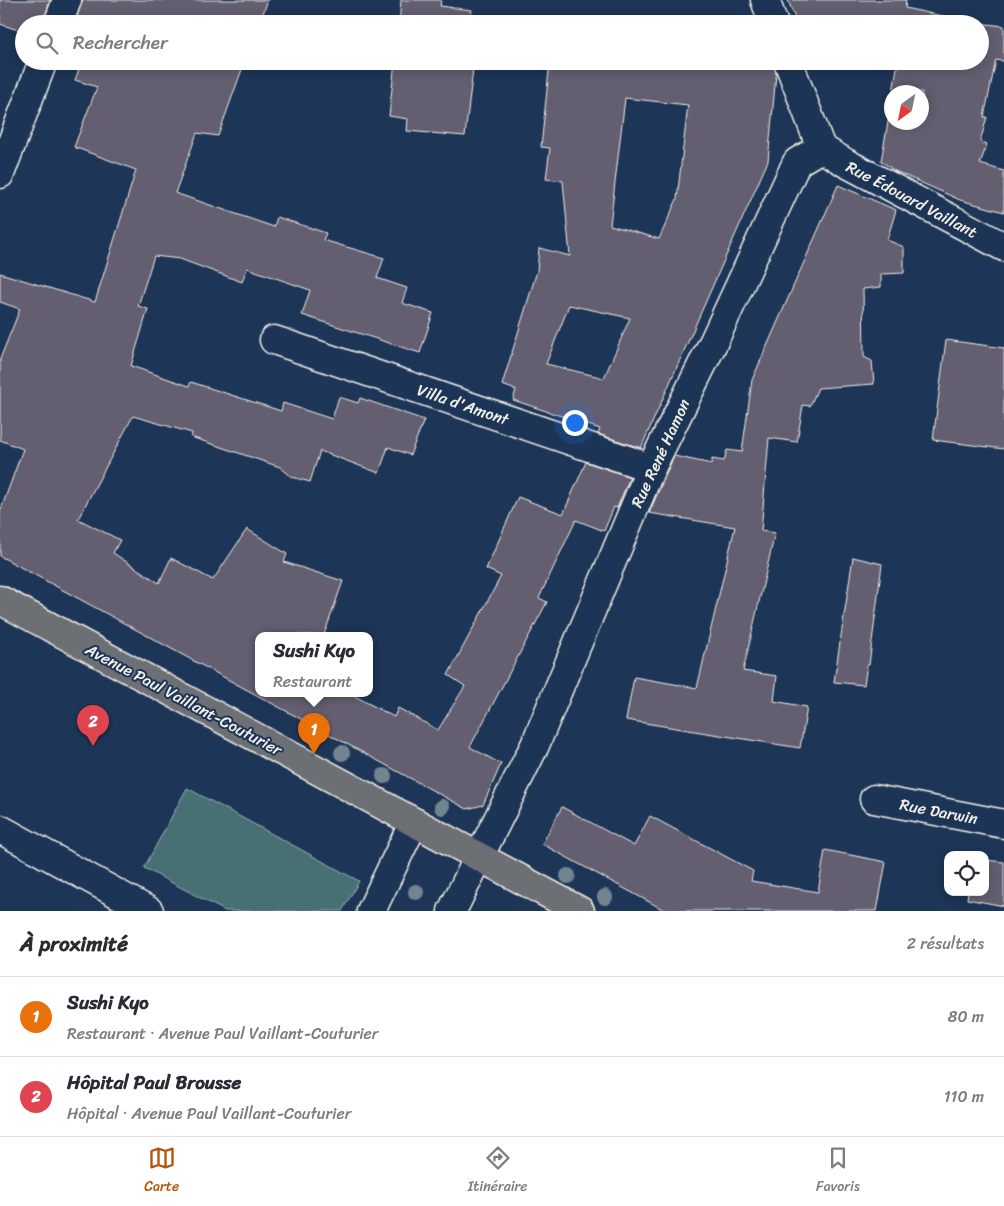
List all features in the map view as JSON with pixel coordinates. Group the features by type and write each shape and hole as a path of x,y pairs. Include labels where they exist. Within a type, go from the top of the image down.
{"main road":[{"name":"Avenue Paul Vaillant-Couturier","path":"0,600 580,911"}],"street":[{"path":"61,15 67,0"},
{"path":"765,0 771,15"},
{"path":"0,174 40,70"},
{"path":"791,70 821,148"},
{"name":"Rue Édouard Vaillant","path":"821,148 846,164 1004,246"},
{"name":"Rue René Hamon","path":"452,911 536,745 651,468 714,341 798,162 821,148"},
{"name":"Villa d'Amont","path":"274,340 651,468"},
{"name":"Rue Darwin","path":"874,799 1004,824"},
{"path":"370,911 414,822"},
{"path":"0,829 149,911"}],"green space":[{"path":"187,788 359,881 342,911 225,911 144,868"}],"building":[{"path":"0,0 50,0 46,15 15,15 15,29 0,24"},
{"path":"82,0 268,0 262,15 78,15"},
{"path":"401,0 441,0 440,6 472,10 471,15 400,15"},
{"path":"788,0 906,0 905,8 938,15 794,15"},
{"path":"989,24 1004,26 1004,61 996,60 984,117 987,117 980,142 987,144 980,164 1004,171 1004,212 960,200 895,171 881,161 887,130 929,130 929,85 894,85 897,70 989,70"},
{"path":"79,70 242,70 218,136 197,133 175,193 274,227 277,217 326,233 323,240 384,258 377,278 407,288 402,303 433,313 420,353 302,315 310,290 247,268 242,282 180,259 154,256 138,306 148,309 131,366 189,386 191,382 281,411 283,403 332,419 339,397 358,403 360,398 424,420 410,455 388,447 379,473 320,451 310,482 292,477 280,467 191,437 192,433 133,416 78,519 120,540 113,553 159,583 171,558 213,580 247,529 287,554 284,562 343,581 325,632 255,632 255,694 0,556 0,512 23,449 0,440 0,359 20,309 0,302 0,273 95,302 136,170 74,147 97,87 75,80"},
{"path":"394,70 473,70 465,136 407,131 408,119 389,116"},
{"path":"549,70 775,70 768,161 641,448 598,434 600,429 513,400 516,390 502,385 537,271 539,248 570,256 563,181 546,179 550,148 541,147","holes":["625,98 688,105 677,199 659,239 610,225","569,305 630,318 604,378 546,364"]},
{"path":"838,185 896,210 887,240 904,247 904,273 881,274 881,287 863,289 864,357 872,361 874,384 818,388 810,406 803,405 797,442 769,438 761,531 775,533 743,671 777,676 774,701 807,707 800,748 626,720 634,677 697,688 735,527 649,513 674,456 712,464 712,459 724,461 727,450 742,452 752,380"},
{"path":"946,340 1004,348 1004,449 933,440"},
{"path":"586,462 630,477 617,508 614,507 604,531 576,520 539,598 547,602 470,747 501,764 483,805 467,809 260,697 356,697 394,717 398,708 438,730 465,686 448,675 501,576 486,569 518,497 563,514"},
{"path":"853,557 882,564 869,665 867,665 864,685 834,682"},
{"path":"562,807 634,846 650,816 753,871 751,881 818,892 825,850 886,862 877,911 666,911 542,844"},
{"path":"989,860 1004,862 1004,906 967,899 967,896 989,896"}],"place":[{"name":"Hôpital Paul Brousse","path":"93,746"},
{"name":"Sushi Kyo","path":"314,754"}]}
